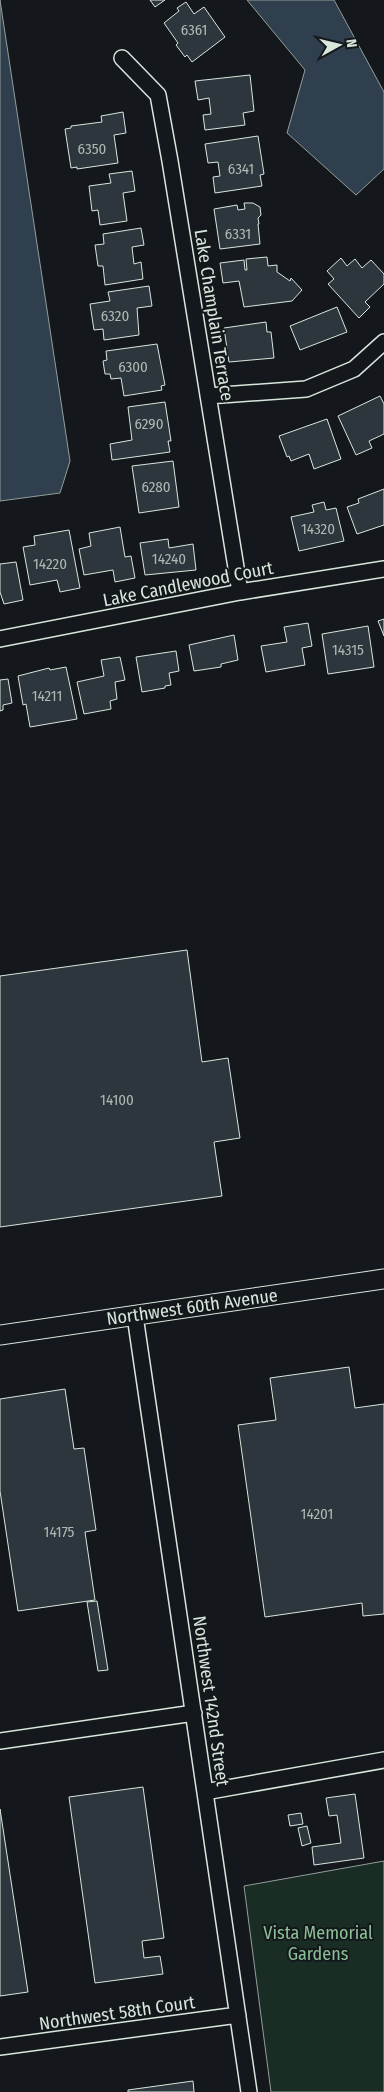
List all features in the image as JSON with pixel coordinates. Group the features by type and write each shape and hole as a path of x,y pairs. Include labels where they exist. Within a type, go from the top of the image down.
{"street":[{"name":"Lake Champlain Terrace","path":"122,58 158,95 240,592"},
{"path":"208,396 306,389 354,368 384,342"},
{"name":"Lake Candlewood Court","path":"0,639 240,592 384,570"},
{"name":"Northwest 60th Avenue","path":"0,1334 384,1279"},
{"name":"Northwest 142nd Street","path":"135,1316 250,2092"},
{"path":"0,1741 194,1713"},
{"path":"205,1792 384,1760"},
{"name":"Northwest 58th Court","path":"0,2048 238,2015"}],"green space":[{"name":"Vista Memorial Gardens","path":"384,1861 384,2092 271,2092 244,1886"}],"water":[{"path":"0,0 70,461 60,493 0,501"},
{"path":"247,0 334,0 384,92 384,169 356,195 287,133 305,70"}],"building":[{"path":"150,0 165,0 155,7"},
{"path":"186,2 194,14 204,7 225,37 192,62 187,55 185,57 176,45 178,43 164,23 179,11 177,8"},
{"path":"250,75 254,111 243,113 245,125 205,130 203,115 211,114 209,98 198,100 195,81"},
{"path":"123,112 126,133 114,135 118,163 77,169 77,167 71,168 65,129 71,128 71,126 102,122 101,116"},
{"path":"258,136 264,174 260,175 262,186 215,193 213,177 220,176 218,162 208,163 205,144"},
{"path":"132,171 135,191 123,193 127,221 100,225 98,210 92,211 89,186 111,183 109,174"},
{"path":"244,203 253,203 260,207 261,215 258,218 258,224 260,244 220,249 214,209 237,205 238,210 245,209"},
{"path":"141,228 144,245 132,247 134,264 141,262 143,279 105,285 103,266 98,266 95,245 104,244 103,234"},
{"path":"267,257 268,266 277,265 277,272 290,281 291,278 302,290 292,301 244,307 239,281 223,283 220,263 244,260 245,270 247,270 246,259"},
{"path":"341,258 347,266 355,259 362,268 371,260 384,274 384,284 365,302 370,307 359,318 328,284 334,279 327,271"},
{"path":"149,286 152,306 137,308 139,335 104,340 103,329 94,330 90,304 110,301 108,292"},
{"path":"337,307 347,332 300,350 290,326"},
{"path":"266,322 267,332 271,332 274,358 229,362 224,328"},
{"path":"157,344 165,385 161,386 162,390 124,396 121,378 111,379 110,374 105,374 103,361 107,360 106,351"},
{"path":"380,396 384,404 384,434 369,441 372,448 356,455 338,416"},
{"path":"165,402 171,441 168,441 170,452 112,460 110,444 132,440 128,407"},
{"path":"327,419 341,459 314,469 309,454 291,461 289,456 287,457 279,436"},
{"path":"173,461 179,507 139,513 132,466"},
{"path":"384,489 384,525 357,534 347,507 359,503 358,499"},
{"path":"324,502 326,510 336,508 344,541 299,551 291,517 314,512 312,505"},
{"path":"120,527 125,557 131,556 135,578 115,582 113,570 84,575 79,549 91,546 89,533"},
{"path":"69,530 80,588 60,592 57,580 30,585 23,547 35,545 34,536"},
{"path":"168,539 169,548 193,544 196,570 145,575 140,543"},
{"path":"16,562 23,600 4,604 0,592 0,564"},
{"path":"384,619 384,636 378,621"},
{"path":"308,623 312,646 302,648 305,665 266,672 261,646 287,642 284,627"},
{"path":"368,626 374,667 328,674 322,634"},
{"path":"234,635 238,660 221,664 221,667 194,671 189,645"},
{"path":"176,651 179,671 169,673 171,685 165,686 165,688 142,692 136,657"},
{"path":"120,657 125,680 115,682 117,699 110,701 111,709 84,714 77,682 104,676 101,660"},
{"path":"66,667 77,719 30,727 26,704 23,705 18,676 49,668 50,670"},
{"path":"8,679 12,703 3,705 3,710 0,711 0,680"},
{"path":"187,950 202,1062 228,1058 240,1138 214,1142 222,1196 0,1227 0,976"},
{"path":"349,1367 355,1408 384,1404 384,1614 363,1616 362,1603 265,1617 238,1425 276,1420 270,1378"},
{"path":"65,1389 74,1449 84,1448 96,1530 85,1532 95,1600 18,1611 0,1491 0,1399"},
{"path":"97,1601 108,1670 98,1671 87,1602"},
{"path":"143,1787 164,1938 142,1941 144,1958 160,1956 163,1974 95,1983 69,1797"},
{"path":"355,1794 364,1858 314,1865 312,1847 341,1843 337,1815 329,1816 326,1798"},
{"path":"0,1809 28,1992 0,1996"},
{"path":"301,1813 303,1824 290,1826 288,1815"},
{"path":"307,1826 311,1843 302,1846 298,1828"},
{"path":"193,2081 194,2092 128,2092 128,2090"}]}
